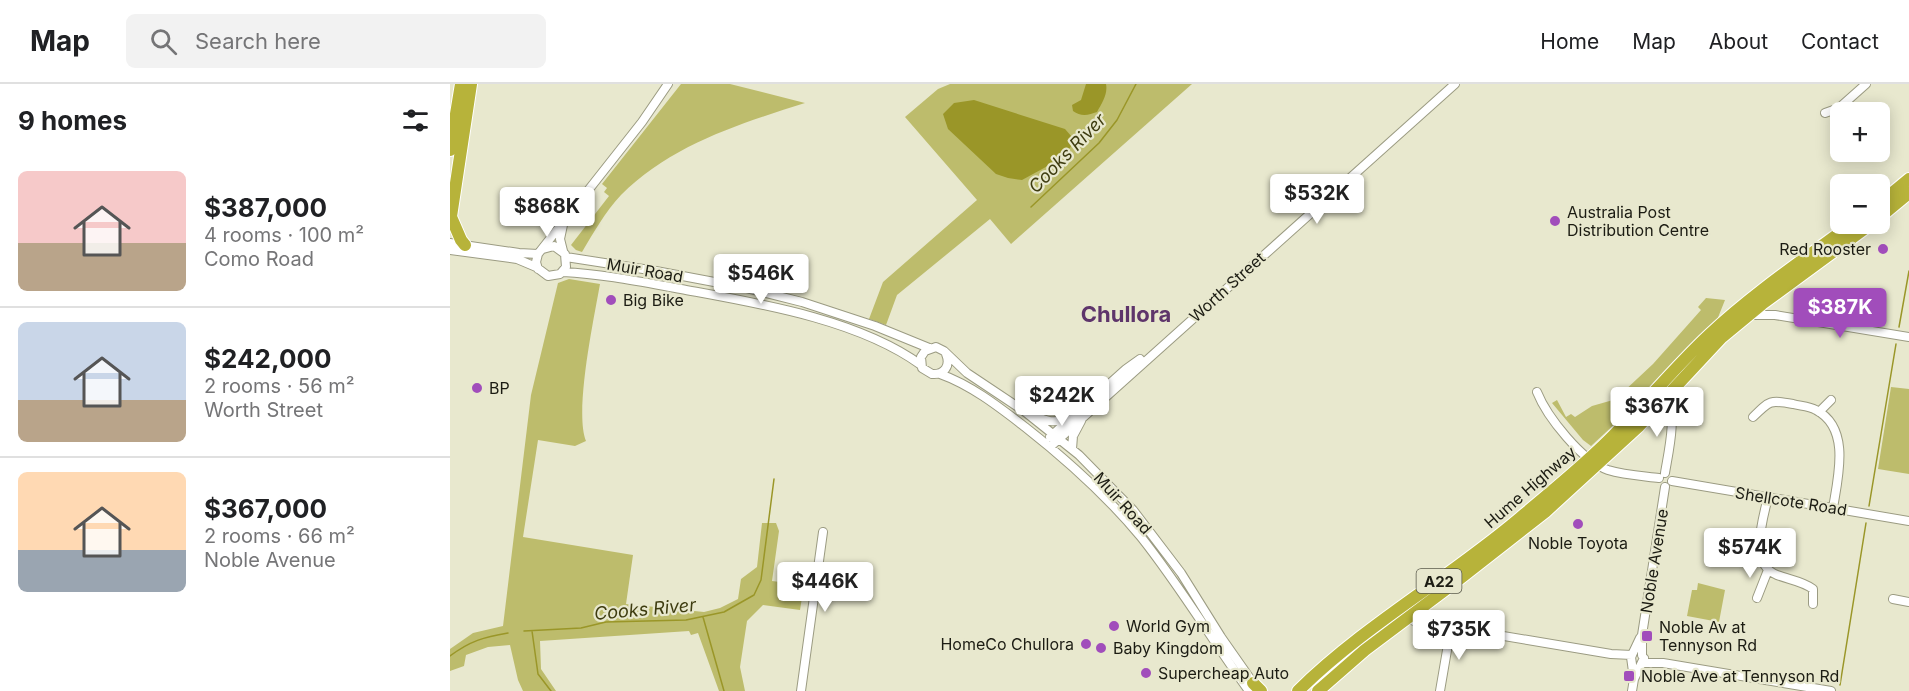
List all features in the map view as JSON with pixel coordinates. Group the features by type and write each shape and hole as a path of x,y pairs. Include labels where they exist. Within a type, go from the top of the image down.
{"highway":[{"path":"450,150 461,84"},
{"path":"465,245 451,220 471,84"},
{"path":"1890,195 1909,179"},
{"path":"1890,209 1909,193"},
{"name":"Hume Highway","path":"1299,690 1362,634 1470,559 1639,426 1722,337 1763,288 1838,234"},
{"name":"Hume Highway","path":"1318,691 1365,650 1545,512 1707,337 1746,309 1762,304 1856,234"}],"street":[{"path":"538,269 536,262 539,252 563,224 668,84"},
{"name":"Worth Street","path":"1047,445 1455,84"},
{"path":"1825,113 1839,108 1866,84"},
{"path":"450,250 517,260 548,276 556,276 566,272 567,262 560,239 563,224"},
{"path":"450,243 519,253 539,252 549,246 554,246 565,254"},
{"name":"Muir Road","path":"565,254 746,288 802,302 876,326 929,348"},
{"name":"Muir Road","path":"566,272 728,298 805,316 874,339 906,354 921,365"},
{"path":"1762,304 1775,315"},
{"path":"1746,309 1909,337"},
{"path":"929,348 940,348 946,354 948,363 940,374 928,373 921,365 923,353 929,348"},
{"name":"Muir Road","path":"946,354 967,373 1024,411 1072,449 1112,488 1181,573 1255,689"},
{"name":"Muir Road","path":"940,374 979,394 1047,445 1098,491 1140,537 1255,689"},
{"path":"1537,392 1543,408 1593,461 1607,470 1662,476 1669,484"},
{"path":"1662,476 1672,417 1671,406 1666,398"},
{"path":"1819,412 1831,400"},
{"path":"1753,417 1766,403 1776,401 1815,409 1833,427 1837,435 1839,471 1833,508"},
{"path":"1024,411 1054,422 1082,412"},
{"path":"1072,449 1073,436 1082,412"},
{"name":"Shellcote Road","path":"1669,484 1768,497 1909,521"},
{"name":"Noble Avenue","path":"1632,691 1669,484"},
{"path":"1768,497 1760,553 1768,570 1813,589 1813,604"},
{"path":"801,691 823,532"},
{"path":"1757,598 1768,570"},
{"path":"1893,599 1909,602"},
{"path":"1407,618 1830,691"},
{"path":"1440,691 1451,627"}],"shaded area":[{"path":"681,84 730,84 805,103 731,128 684,149 662,162 621,195 605,215 582,252 576,250 571,245 609,196 604,192 607,188 602,184"},
{"path":"950,84 1192,84 1011,244 990,219 897,295 886,325 869,319 883,282 977,200 905,117 938,89"},
{"path":"569,279 600,284 582,409 586,441 575,446 538,440 523,537 633,555 626,604 704,612 720,608 738,599 741,579 757,567 762,523 776,523 779,531 772,581 804,585 800,610 763,605 747,621 740,667 745,691 719,691 698,633 691,635 689,631 540,641 541,669 556,691 523,691 518,680 510,645 488,647 466,655 464,666 450,671 450,649 473,633 503,626 531,395 558,283"},
{"path":"1706,298 1725,300 1717,320 1643,398 1591,446 1583,440 1552,403 1557,400 1566,417 1571,414 1575,417 1592,406 1613,400 1653,364 1701,310 1698,307"},
{"path":"1891,387 1909,389 1909,474 1878,469"},
{"path":"1698,583 1725,590 1719,622 1687,616 1692,590 1697,590"}],"water":[{"path":"1086,84 1106,84 1106,91 1097,112 1082,115 1073,111 1072,105 1081,100"},
{"path":"974,100 1065,129 1072,137 1066,156 1022,180 996,174 948,129 943,114 954,103"}],"waterway":[{"name":"Cooks River","path":"1031,207 1099,143 1117,120 1136,84"},
{"path":"1899,327 1909,271"},
{"path":"1869,506 1896,344"},
{"name":"Cooks River","path":"524,631 581,628 606,622 686,620 724,612 754,595 761,580 774,479"},
{"path":"1840,685 1866,523"},
{"path":"703,617 724,691"},
{"path":"532,631 538,674 551,691"},
{"name":"Cooks River","path":"450,656 478,640 508,633"}],"place":[{"name":"Australia Post Distribution Centre","path":"1555,221"},
{"name":"Red Rooster","path":"1883,249"},
{"name":"Big Bike","path":"611,300"},
{"name":"BP","path":"477,388"},
{"name":"Noble Toyota","path":"1578,524"},
{"name":"World Gym","path":"1114,626"},
{"name":"Noble Av at Tennyson Rd","path":"1647,636"},
{"name":"HomeCo Chullora","path":"1086,644"},
{"name":"Baby Kingdom","path":"1101,648"},
{"name":"Supercheap Auto","path":"1146,673"},
{"name":"Noble Ave at Tennyson Rd","path":"1629,676"}],"district":[{"name":"Chullora","path":"1126,314"}]}
